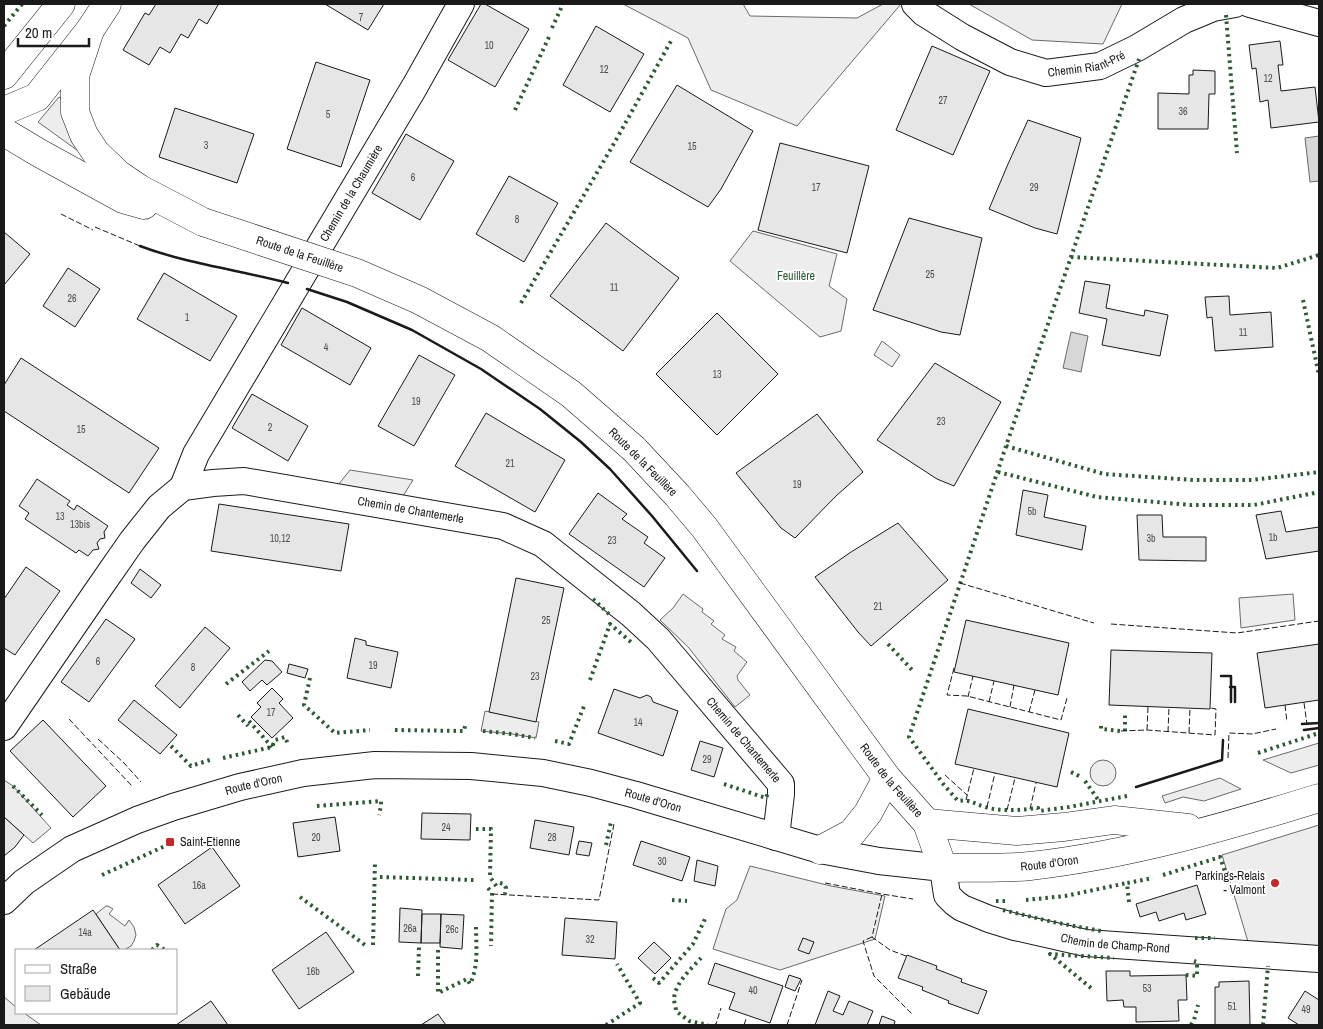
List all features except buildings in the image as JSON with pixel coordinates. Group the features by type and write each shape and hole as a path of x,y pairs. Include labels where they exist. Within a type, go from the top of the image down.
{"main road":[{"path":"4,75 61,4"},
{"path":"4,111 37,97 90,30 107,4"},
{"name":"Route de la Feuillère","path":"90,30 75,76 74,112 84,135 96,152 118,174 140,189 203,222"},
{"name":"Route de la Feuillère","path":"4,132 123,199 203,222 357,274 427,304 490,338 571,394 634,449 704,527 887,778 927,823 943,868"},
{"path":"820,850 852,833 868,813 887,778"},
{"name":"Route d'Oron","path":"943,868 1027,866 1108,854 1206,830 1319,798"},
{"path":"927,823 1017,831 1042,830 1114,820 1206,830"}],"street":[{"name":"Chemin de la Chaumière","path":"183,488 196,454 415,86 461,4"},
{"name":"Chemin Riant-Pré","path":"915,4 924,13 962,37 1010,62 1046,73 1100,66 1138,48 1184,20 1213,8 1236,4"},
{"path":"1250,4 1319,24"},
{"name":"Chemin de Chantemerle","path":"4,727 132,541 159,507 183,488 213,483 244,481 502,526 543,544 631,614 658,639 781,784 782,794 776,837"},
{"name":"Route d'Oron","path":"4,901 24,882 72,849 137,820 240,787 328,769 365,766 471,766 543,774 591,783 636,795 820,850 887,863 943,868"},
{"name":"Chemin de Champ-Rond","path":"943,868 947,895 955,903 989,919 1015,927 1086,943 1319,959"}],"shaded area":[{"path":"623,4 743,4 750,16 857,18 883,4 901,4 797,126 711,90 688,38"},
{"path":"969,4 1122,4 1103,44 1032,40"},
{"path":"59,97 61,98 81,153 38,122"},
{"path":"1319,136 1319,181 1310,182 1305,138"},
{"name":"Feuillère","path":"753,231 837,254 829,286 847,299 841,331 820,337 730,261"},
{"path":"1071,332 1088,336 1081,372 1063,368"},
{"path":"882,341 900,355 892,367 874,355"},
{"path":"350,470 413,480 403,496 338,485"},
{"path":"683,594 703,609 702,612 714,621 711,624 725,635 722,639 736,647 734,651 747,662 737,676 750,695 735,707 689,648 660,620 673,608"},
{"path":"1293,594 1295,620 1241,628 1239,598"},
{"path":"485,711 539,722 536,738 481,731"},
{"path":"1319,743 1319,765 1291,773 1263,760"},
{"path":"1103,760 1113,763 1116,773 1113,783 1103,786 1093,783 1090,773 1093,763"},
{"path":"1220,778 1241,789 1204,801 1183,797 1165,803 1162,796"},
{"path":"4,780 13,786 51,828 33,843 4,817"},
{"name":"Parkings-Relais - Valmont","path":"1319,825 1319,949 1249,945 1222,855"},
{"path":"750,866 831,886 885,896 875,939 780,970 713,949 726,909 737,900"},
{"path":"108,906 113,909 109,914 125,926 129,920 134,927 136,935 131,946 126,949 119,949 96,914"},
{"path":"4,997 15,1006 15,1014 25,1014 41,1025 4,1025"}],"hedge":[{"path":"4,26 22,4"},
{"path":"552,28 563,4"},
{"path":"1226,15 1237,153"},
{"path":"515,110 549,37"},
{"path":"521,303 671,41"},
{"path":"1127,796 1039,811 1038,808 998,810 969,801 958,801 909,737 1006,446 1139,59"},
{"path":"1071,257 1277,268 1319,255"},
{"path":"1303,300 1319,375"},
{"path":"1006,446 1104,474 1194,480 1252,480 1319,472"},
{"path":"998,472 1097,497 1191,505 1254,505 1319,492"},
{"path":"593,599 611,616"},
{"path":"590,680 610,624 632,643"},
{"path":"888,644 914,672"},
{"path":"226,684 269,651"},
{"path":"310,678 304,705 335,733 370,730"},
{"path":"555,741 569,744 584,706"},
{"path":"238,715 248,726"},
{"path":"1125,715 1125,731"},
{"path":"249,721 272,747"},
{"path":"395,730 464,731 465,726"},
{"path":"1101,726 1101,729 1121,731"},
{"path":"483,731 535,738"},
{"path":"1258,753 1319,733"},
{"path":"223,758 272,747 275,740 285,737 288,744"},
{"path":"171,746 191,766 213,759"},
{"path":"1071,772 1081,777"},
{"path":"1085,781 1099,801"},
{"path":"724,784 766,798 768,793"},
{"path":"13,786 42,815"},
{"path":"317,806 381,801 379,815"},
{"path":"606,845 611,822"},
{"path":"476,829 491,829 490,877 497,887"},
{"path":"102,875 165,846"},
{"path":"1163,875 1220,857 1234,899"},
{"path":"373,945 375,862"},
{"path":"380,877 474,880"},
{"path":"1129,902 1127,883 1153,878"},
{"path":"500,883 504,884 506,888 505,894"},
{"path":"1026,900 1065,896 1127,883"},
{"path":"488,888 492,893 491,946"},
{"path":"300,897 365,945"},
{"path":"672,900 687,901"},
{"path":"996,901 1007,901"},
{"path":"1003,910 1101,931"},
{"path":"653,978 659,983 693,944 705,919"},
{"path":"438,950 438,993 467,979 470,984 476,963 476,926"},
{"path":"1195,938 1215,938"},
{"path":"153,949 157,945 163,949"},
{"path":"418,976 419,947"},
{"path":"1091,988 1050,954 1114,958"},
{"path":"701,958 680,982 674,1000 676,1011 689,1021 708,1025"},
{"path":"1186,975 1197,976 1197,962 1194,961"},
{"path":"606,1025 640,1003 617,964"},
{"path":"1263,1025 1268,966"},
{"path":"1191,1025 1198,1005"}],"fence":[{"path":"61,214 93,230"},
{"path":"95,227 140,246"},
{"path":"960,583 1094,623"},
{"path":"1111,624 1237,633 1319,621"},
{"path":"954,668 947,695 967,696 1061,720 1067,698"},
{"path":"968,697 973,676"},
{"path":"989,702 994,681"},
{"path":"1010,707 1014,685"},
{"path":"1029,712 1035,690"},
{"path":"1304,703 1307,724"},
{"path":"1285,705 1287,722"},
{"path":"1147,730 1148,707"},
{"path":"1168,732 1169,707"},
{"path":"1189,733 1190,708"},
{"path":"1121,731 1147,730 1215,735 1216,709 1211,708"},
{"path":"69,719 132,786"},
{"path":"1228,758 1229,733 1252,734 1276,729"},
{"path":"98,739 141,782"},
{"path":"966,800 974,768"},
{"path":"987,807 995,773"},
{"path":"945,775 967,795"},
{"path":"1007,810 1015,778"},
{"path":"1030,809 1036,783"},
{"path":"492,894 599,900 614,824"},
{"path":"825,883 882,894"},
{"path":"906,956 890,950 872,937 882,894 913,899"},
{"path":"872,937 863,941 874,976 912,1014"},
{"path":"787,1025 802,980"},
{"path":"713,1025 716,1024 721,1008"},
{"path":"744,1025 746,1019"}],"wall":[{"path":"140,246 195,262 288,283"},
{"path":"307,289 347,302 412,330 481,369 540,409 581,442 610,469 697,571"},
{"path":"1221,676 1231,676 1231,702"},
{"path":"1230,687 1235,687 1235,702"},
{"path":"1302,724 1319,723"},
{"path":"1304,730 1319,728"},
{"path":"1136,787 1222,760 1223,740"}],"place":[{"name":"Saint-Etienne","path":"170,842"},
{"name":"Parkings-Relais - Valmont","path":"1275,883"}]}
